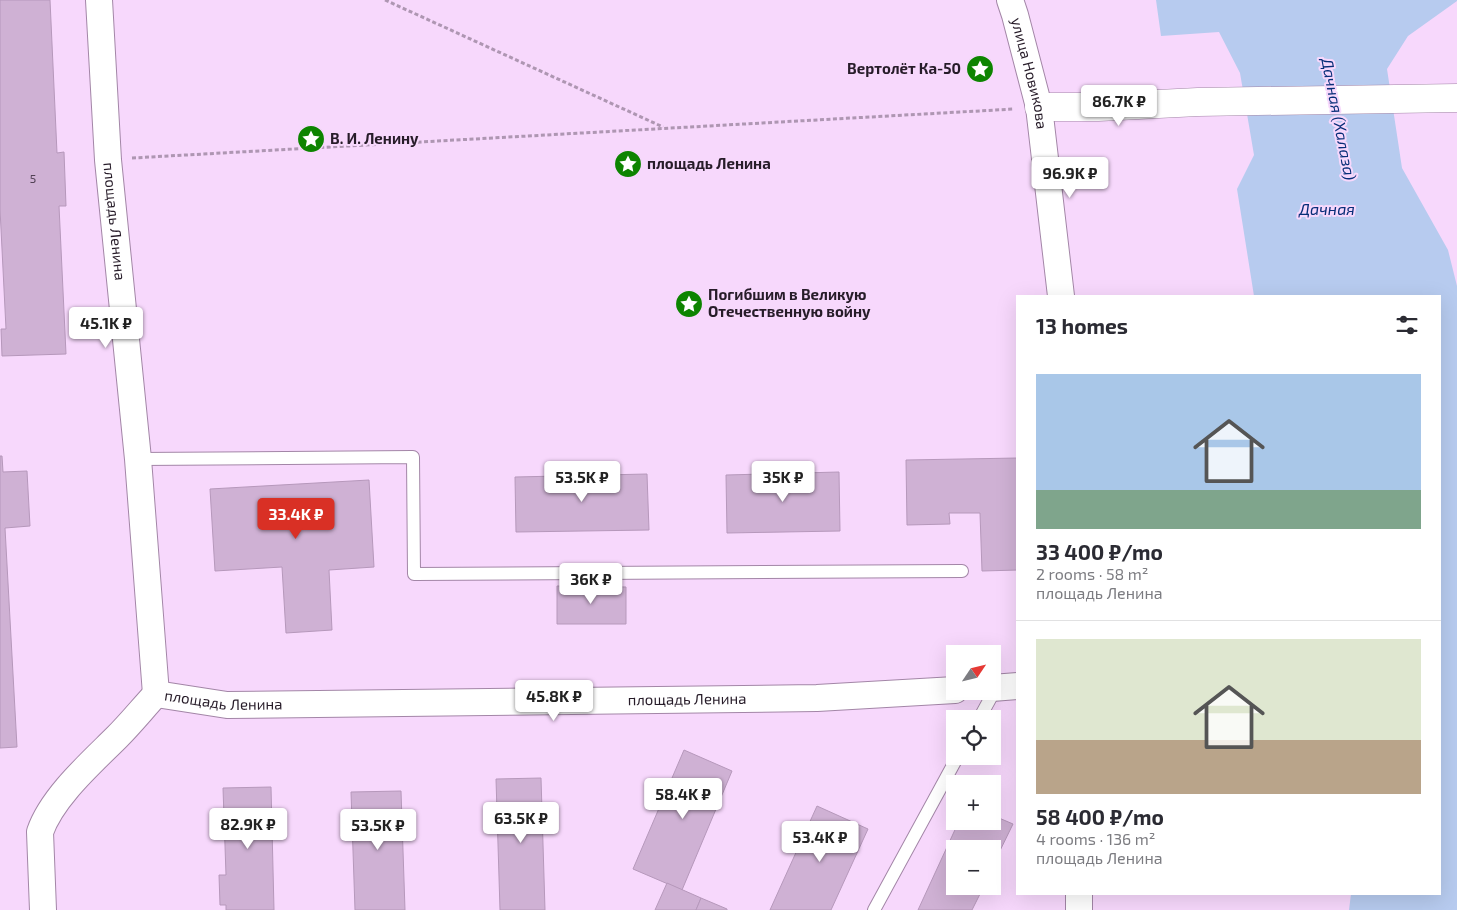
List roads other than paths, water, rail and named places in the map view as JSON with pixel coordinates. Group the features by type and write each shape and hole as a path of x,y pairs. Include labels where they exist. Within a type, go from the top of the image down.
{"street":[{"name":"площадь Ленина","path":"99,0 108,160 138,459 156,694 237,704 817,698 946,691"},
{"name":"улица Новикова","path":"1010,0 1016,15 1038,107 1061,295"},
{"path":"1038,107 1098,107 1198,102 1457,98"},
{"path":"43,910 40,832 43,822 69,785 123,731 156,694"},
{"path":"1078,895 1079,910"}],"lane":[{"path":"138,459 413,457 414,574 962,572"},
{"path":"986,710 1002,688"},
{"path":"874,910 953,765"}],"water":[{"name":"Дачная","path":"1156,0 1457,0 1408,36 1387,69 1402,168 1448,250 1457,286 1457,910 1349,910 1351,895 1441,895 1441,295 1254,295 1237,189 1254,155 1240,73 1219,32 1161,36"}],"place":[{"name":"Вертолёт Ка-50","path":"980,69"},
{"name":"В. И. Ленину","path":"311,139"},
{"name":"площадь Ленина","path":"628,164"},
{"name":"Погибшим в Великую Отечественную войну","path":"689,304"}],"water label":[{"name":"Дачная (Халаза)","path":"1339,119"}]}
